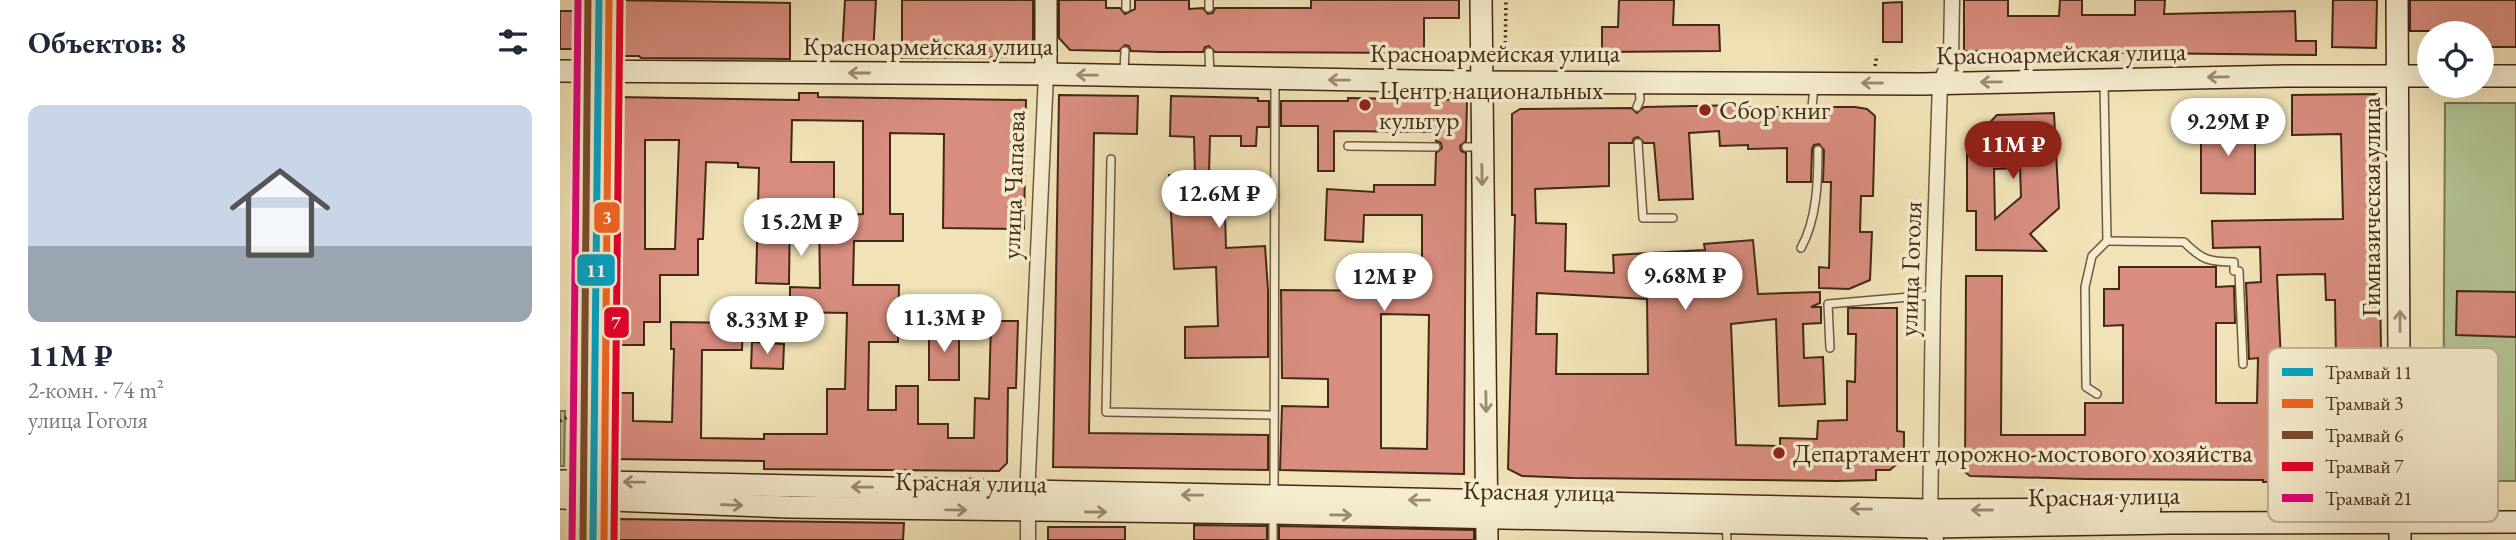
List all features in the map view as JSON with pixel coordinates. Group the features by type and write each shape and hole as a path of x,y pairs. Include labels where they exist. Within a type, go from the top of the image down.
{"street":[{"path":"590,540 594,0"},
{"name":"улица Чапаева","path":"1028,540 1046,75 1046,0"},
{"path":"1480,0 1480,82 1474,147 1487,540"},
{"name":"улица Гоголя","path":"1932,526 1933,295 1940,83 1951,58 1952,0"},
{"name":"Гимназическая улица","path":"2397,0 2399,348"},
{"name":"Красноармейская улица","path":"560,71 1639,83 1940,83 2417,76"},
{"path":"2494,76 2516,76"},
{"name":"Красная улица","path":"560,481 590,490 789,507 1028,501 1274,505 1932,526"},
{"name":"Красная улица","path":"560,498 590,490"},
{"name":"Красная улица","path":"2498,510 2516,508"},
{"name":"Красная улица","path":"1488,510 1726,532 1932,526 2516,522"}],"lane":[{"path":"1124,76 1125,51"},
{"path":"1209,52 1210,78"},
{"path":"1273,540 1275,79"},
{"path":"2104,80 2107,241"},
{"path":"1637,107 1640,100 1639,83"},
{"path":"1812,107 1814,83"},
{"path":"1638,143 1643,218 1673,218"},
{"path":"1348,146 1436,147"},
{"path":"1801,248 1810,232 1818,173 1818,149"},
{"path":"1111,159 1106,412 1274,415"},
{"path":"2097,394 2086,387 2085,287 2092,256 2107,241 2184,242 2196,254 2211,262 2234,262 2234,271 2239,271 2243,364"},
{"path":"1830,348 1828,304 1933,295"}],"path":[{"path":"1506,0 1506,52"},
{"path":"560,421 574,414"}],"green space":[{"path":"2445,103 2516,103 2516,481 2498,481 2498,348 2444,348"},
{"path":"560,411 565,411 564,466 560,466"}],"building":[{"path":"611,0 790,3 790,59 611,56"},
{"path":"845,0 876,0 873,55 842,54"},
{"path":"902,0 1033,0 1033,57 902,58"},
{"path":"1059,0 1106,0 1106,8 1120,8 1125,14 1135,9 1135,0 1189,0 1189,9 1203,8 1208,14 1213,13 1215,8 1311,8 1311,0 1459,0 1459,18 1424,18 1424,53 1215,52 1209,46 1205,47 1203,52 1161,52 1131,51 1129,46 1125,45 1119,51 1070,50 1059,38"},
{"path":"1619,0 1674,0 1673,25 1719,25 1720,51 1602,52 1602,27 1618,27"},
{"path":"1964,0 2008,0 2008,16 2059,16 2060,0 2082,0 2082,15 2135,15 2135,0 2165,0 2164,14 2295,11 2296,41 2316,41 2316,55 1964,51"},
{"path":"2333,0 2377,0 2376,48 2332,47"},
{"path":"2410,0 2516,0 2516,47 2494,47 2494,21 2417,21 2417,31 2410,31"},
{"path":"1902,2 1902,42 1883,42 1883,3"},
{"path":"560,11 574,11 574,49 560,49"},
{"path":"799,93 818,93 818,97 1026,100 1024,229 943,228 944,134 890,133 890,214 903,214 903,241 854,241 853,285 899,285 898,342 869,342 868,410 896,410 896,386 918,386 918,424 948,424 948,438 974,438 975,398 989,399 991,321 1018,321 1016,388 1008,388 1007,463 999,471 764,469 764,461 612,459 604,450 607,393 633,393 633,421 672,422 674,349 671,349 671,322 743,323 742,350 702,350 701,438 764,439 764,434 827,434 827,389 845,389 847,313 790,312 790,287 820,288 819,212 790,212 789,284 756,283 759,168 738,167 738,163 706,162 703,239 698,239 698,275 660,275 660,322 644,322 644,345 604,345 606,107 617,97 799,100","holes":["792,120 863,121 863,214 834,215 834,162 791,162","645,140 679,140 675,249 645,249"]},
{"path":"2377,94 2381,348 2336,348 2335,300 2326,300 2325,274 2277,275 2280,348 2268,348 2268,482 1970,476 1965,472 1966,276 2002,276 2001,435 2085,435 2085,403 2123,403 2123,325 2104,326 2104,289 2119,289 2119,267 2216,267 2216,287 2234,286 2235,323 2216,323 2216,403 2257,403 2258,358 2249,359 2246,283 2261,282 2260,247 2213,248 2212,221 2343,219 2341,134 2292,135 2292,95"},
{"path":"1059,95 1138,96 1137,134 1094,133 1089,433 1268,435 1268,470 1053,467"},
{"path":"1171,96 1258,98 1258,101 1269,101 1269,127 1257,127 1256,146 1241,146 1241,136 1210,136 1209,175 1218,175 1218,215 1225,215 1226,248 1265,246 1268,357 1185,358 1185,327 1218,326 1216,267 1174,269 1169,175 1195,175 1194,137 1170,136"},
{"path":"1348,98 1467,100 1466,141 1460,146 1461,151 1466,153 1464,474 1280,470 1282,406 1328,407 1328,379 1282,378 1281,290 1422,291 1422,215 1364,215 1363,242 1325,240 1327,189 1374,192 1374,185 1435,185 1436,153 1442,148 1441,143 1436,141 1436,132 1334,131 1334,171 1318,171 1318,126 1281,126 1281,101 1348,101","holes":["1381,314 1429,315 1427,449 1381,448"]},
{"path":"1644,107 1806,107 1808,112 1812,113 1818,107 1855,107 1867,109 1875,116 1873,196 1861,196 1860,232 1872,232 1870,280 1849,289 1819,288 1819,267 1829,268 1831,182 1823,182 1824,150 1819,144 1812,149 1811,182 1787,182 1787,148 1748,149 1748,145 1720,146 1719,131 1689,133 1693,199 1659,200 1654,143 1644,143 1638,137 1634,138 1632,143 1609,143 1609,186 1535,189 1536,223 1566,224 1565,271 1614,273 1613,255 1705,250 1704,244 1753,240 1758,294 1820,292 1820,303 1811,307 1821,307 1821,323 1803,324 1804,358 1823,357 1825,404 1779,406 1776,319 1731,324 1736,445 1780,446 1780,438 1817,439 1818,421 1847,420 1847,381 1855,382 1856,334 1848,334 1848,308 1897,308 1897,431 1904,432 1904,446 1897,464 1890,470 1876,470 1876,480 1573,478 1522,476 1508,469 1515,215 1512,215 1512,114 1520,109 1631,108 1637,113","holes":["1537,293 1647,299 1648,374 1556,374 1557,334 1536,334"]},
{"path":"2054,113 2059,208 2030,234 2046,251 1976,250 1976,211 1967,211 1967,146 1997,115","holes":["2020,168 2021,197 1995,219 1994,169"]},
{"path":"2201,123 2255,123 2255,194 2201,193"},
{"path":"2457,291 2516,292 2516,337 2456,335"},
{"path":"929,329 959,329 959,380 929,380"},
{"path":"752,342 784,344 783,369 751,368"},
{"path":"618,519 904,523 903,540 617,540"},
{"path":"1194,525 1267,526 1267,540 1194,540"},
{"path":"1279,526 1474,530 1474,540 1279,540"},
{"path":"1048,527 1125,527 1125,540 1048,540"}],"tram line":[{"name":"21","path":"572,540 578,0"},
{"name":"6","path":"583,540 588,0"},
{"name":"11","path":"593,540 599,0"},
{"name":"3","path":"604,540 609,0"},
{"name":"7","path":"614,540 620,0"}],"place":[{"name":"Центр национальных культур","path":"1365,105"},
{"name":"Сбор книг","path":"1705,110"},
{"name":"Департамент дорожно-мостового хозяйства","path":"1779,453"}]}
